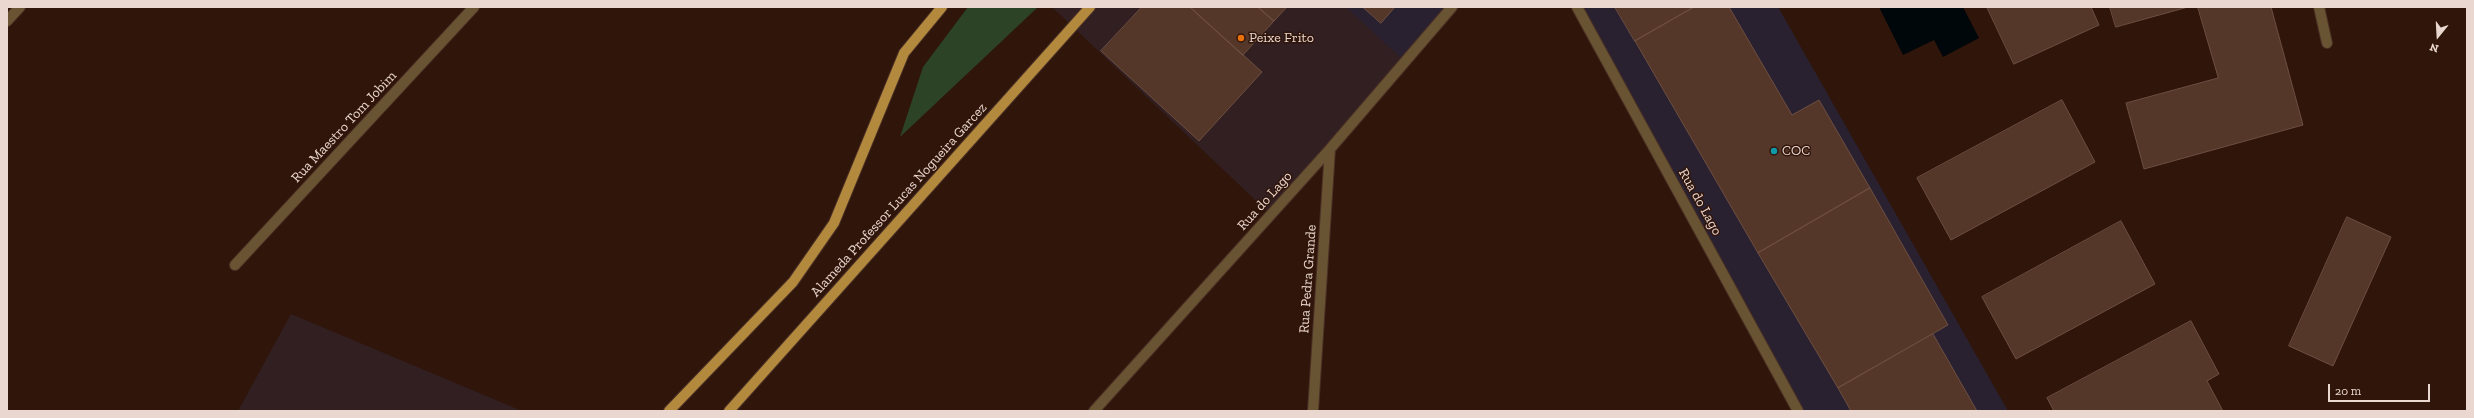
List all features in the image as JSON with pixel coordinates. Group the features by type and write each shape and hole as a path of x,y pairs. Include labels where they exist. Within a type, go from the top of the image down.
{"main road":[{"name":"Alameda Professor Lucas Nogueira Garcez","path":"669,411 793,282 834,223 904,53 942,7"},
{"name":"Alameda Professor Lucas Nogueira Garcez","path":"729,411 1090,7"}],"street":[{"path":"7,21 20,7"},
{"name":"Rua Maestro Tom Jobim","path":"235,265 474,7"},
{"name":"Rua do Lago","path":"1094,411 1330,149 1452,7"},
{"name":"Rua do Lago","path":"1577,7 1798,411"},
{"path":"2319,7 2327,43"},
{"name":"Rua Pedra Grande","path":"1313,411 1330,149"}],"shaded area":[{"path":"1052,7 1346,7 1405,62 1271,215"},
{"path":"1346,7 1452,7 1405,62"},
{"path":"1577,7 1778,7 2008,411 1798,411"},
{"path":"1879,7 1963,7 1979,38 1943,57 1934,40 1903,55"},
{"path":"291,314 522,411 238,411"}],"green space":[{"path":"968,7 1038,7 900,137 923,67"}],"building":[{"path":"1142,7 1190,7 1262,72 1199,141 1101,51"},
{"name":"Peixe Frito","path":"1190,7 1258,7 1274,21 1243,55"},
{"path":"1258,7 1287,7 1274,21"},
{"path":"1363,7 1395,7 1381,23"},
{"path":"1615,7 1694,7 1635,41"},
{"name":"COC","path":"1694,7 1729,7 1792,115 1819,100 1870,188 1758,253 1635,41"},
{"path":"1987,7 2091,7 2099,25 2014,64"},
{"path":"2110,7 2188,7 2116,27"},
{"path":"2198,7 2271,7 2303,125 2144,169 2126,103 2218,78"},
{"path":"2062,100 2095,162 1951,240 1917,178"},
{"path":"1870,188 1948,325 1838,388 1758,253"},
{"path":"2347,217 2391,237 2333,366 2289,346"},
{"path":"2121,221 2155,284 2016,359 1982,297"},
{"path":"2191,321 2219,374 2207,381 2223,411 2054,411 2047,398"},
{"path":"1933,334 1977,411 1851,411 1838,388"}],"place":[{"name":"Peixe Frito","path":"1241,38"},
{"name":"COC","path":"1774,151"}]}
